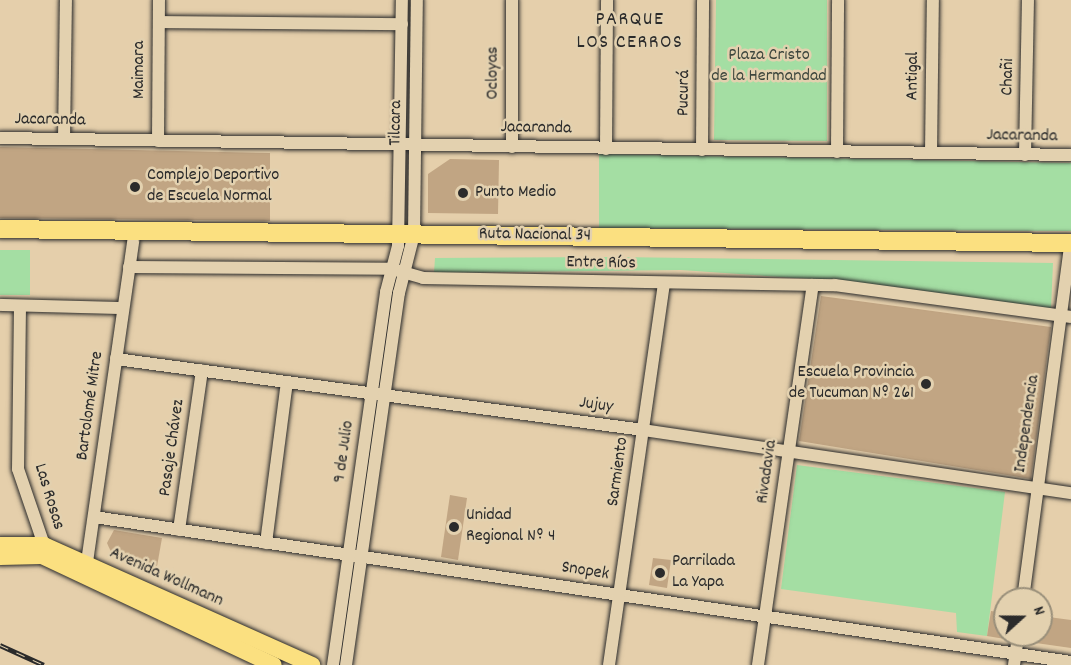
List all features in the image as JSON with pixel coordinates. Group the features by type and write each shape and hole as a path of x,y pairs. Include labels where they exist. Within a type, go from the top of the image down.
{"highway":[{"name":"Ruta Nacional 34","path":"0,229 406,240 1070,250"},
{"name":"Ruta Nacional 34","path":"0,240 133,242 406,240"}],"main road":[{"name":"Avenida Wollmann","path":"0,546 43,550 274,665"},
{"name":"Avenida Wollmann","path":"0,557 43,550"},
{"name":"Avenida Wollmann","path":"85,570 312,665"}],"street":[{"path":"64,139 66,0"},
{"name":"Maimara","path":"158,141 159,0"},
{"name":"Tilcara","path":"402,0 400,145 406,240"},
{"name":"Tilcara","path":"406,240 415,145 417,0"},
{"name":"Ocloyas","path":"512,0 512,147"},
{"path":"606,149 607,0"},
{"name":"Pucurá","path":"702,150 704,0"},
{"path":"837,152 838,0"},
{"name":"Antigal","path":"931,153 933,0"},
{"name":"Chañi","path":"1025,155 1028,0"},
{"path":"159,22 402,24"},
{"name":"Jacaranda","path":"0,138 1071,155"},
{"name":"9 de Julio","path":"333,665 355,556 378,394 386,292 392,269 406,240"},
{"name":"9 de Julio","path":"378,394 405,273 406,240"},
{"name":"Bartolomé Mitre","path":"85,570 133,242"},
{"name":"Independencia","path":"1025,587 1037,488 1066,316 1070,250"},
{"name":"Entre Ríos","path":"129,267 392,269 423,278 664,284 835,285 1066,316"},
{"name":"Sarmiento","path":"609,665 664,284"},
{"name":"Rivadavia","path":"758,665 813,285"},
{"path":"0,305 123,308"},
{"name":"Las Rosas","path":"20,306 18,469 43,550"},
{"name":"Jujuy","path":"116,359 643,430 1071,493"},
{"name":"Pasaje Chávez","path":"179,530 202,371"},
{"path":"266,543 287,382"},
{"name":"Snopek","path":"94,517 765,617 1015,660 1071,662"},
{"name":"9 de Julio","path":"346,665 355,556"}],"green space":[{"name":"Plaza Cristo de la Hermandad","path":"716,0 827,0 827,141 714,140"},
{"path":"599,154 1071,163 1071,231 599,228"},
{"path":"0,250 30,250 30,295 0,295"},
{"path":"615,257 1053,263 1051,309 838,281 681,270 434,273 435,258"},
{"path":"797,465 1005,492 987,636 957,632 956,613 781,589"}],"building":[{"name":"Complejo Deportivo de Escuela Normal","path":"0,147 270,153 270,221 0,218"},
{"name":"Punto Medio","path":"450,159 499,160 498,214 428,213 428,174"},
{"name":"Escuela Provincia de Tucuman Nº 261","path":"821,296 1051,327 1031,479 799,441"},
{"name":"Unidad Regional Nº 4","path":"450,495 467,498 458,560 441,557"},
{"path":"114,530 162,538 156,572 111,552 107,543"},
{"name":"Parrilada La Yapa","path":"653,558 671,560 667,588 649,585"},
{"path":"991,611 993,611 993,637 987,636"},
{"path":"1053,618 1071,620 1071,648 1053,645"}],"railway":[{"path":"0,645 44,665"}],"place":[{"name":"Complejo Deportivo de Escuela Normal","path":"135,187"},
{"name":"Punto Medio","path":"463,193"},
{"name":"Escuela Provincia de Tucuman Nº 261","path":"926,384"},
{"name":"Unidad Regional Nº 4","path":"454,527"},
{"name":"Parrilada La Yapa","path":"660,573"}],"district":[{"name":"PARQUE LOS CERROS","path":"630,32"}]}
